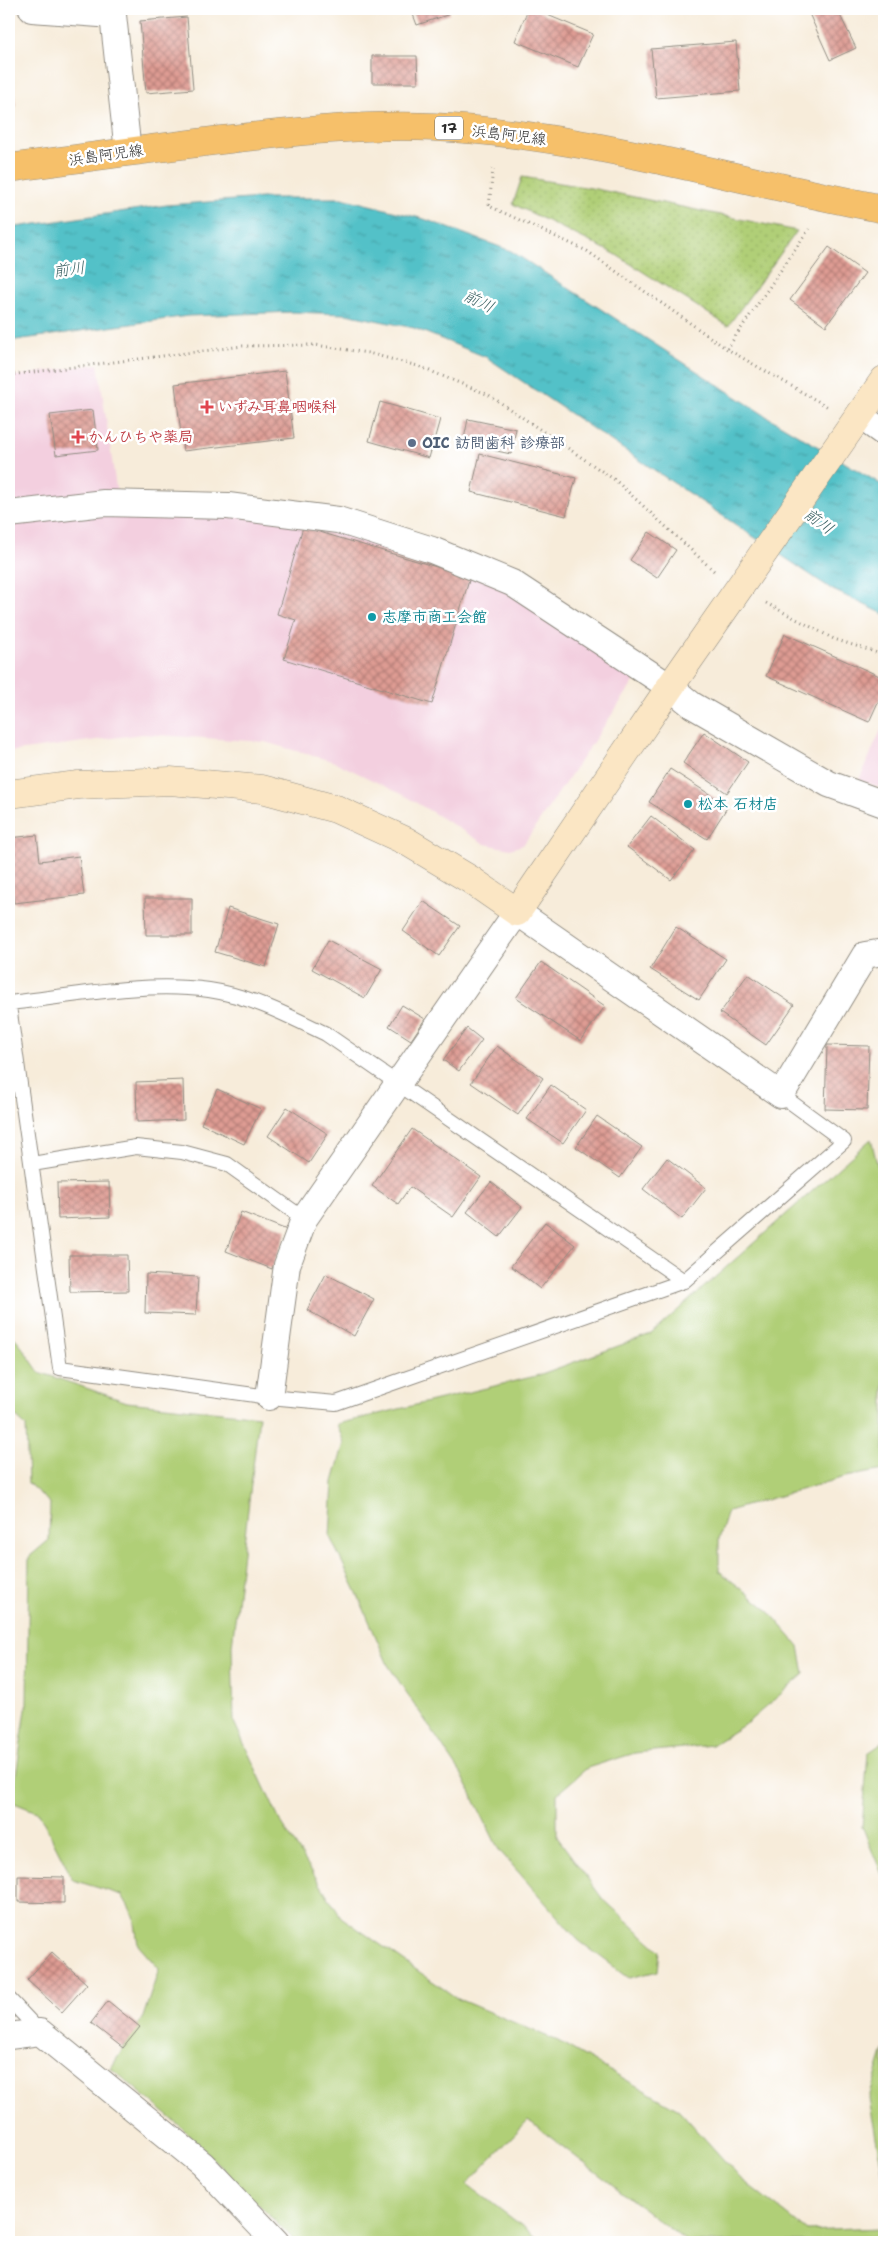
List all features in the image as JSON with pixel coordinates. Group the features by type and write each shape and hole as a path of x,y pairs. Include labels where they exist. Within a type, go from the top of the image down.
{"main road":[{"name":"浜島阿児線","path":"9,168 272,134 359,128 432,127 489,131 566,142 884,209"}],"street":[{"path":"32,9 112,15 128,152"},
{"path":"269,1397 287,1265 304,1219 884,380"},
{"path":"855,422 884,433"},
{"path":"9,514 104,503 228,506 338,520 432,550 512,583 670,687 692,705 829,784 884,804"},
{"path":"9,794 78,785 170,781 262,789 336,808 406,841 471,880 781,1095 865,955 884,952"},
{"path":"9,2036 40,2032 202,2164 276,2242"}],"lane":[{"path":"684,1281 326,1034 262,1004 210,990 155,987 9,1004 60,1368 269,1397 336,1403 684,1281 844,1141 781,1095"},
{"path":"32,1164 136,1147 182,1152 227,1164 304,1219"},
{"path":"9,1999 40,2032"}],"path":[{"path":"493,169 489,206 587,251 726,349 831,409"},
{"path":"726,349 809,229"},
{"path":"9,375 261,346 315,345 368,353 418,366 489,395 615,480 741,587 834,638 884,655"}],"shaded area":[{"path":"98,364 118,501 240,508 464,563 638,676 523,845 510,849 485,844 405,796 335,762 265,742 142,734 9,752 9,377"},
{"path":"884,723 884,789 859,780"}],"green space":[{"path":"522,177 591,188 797,231 728,326 615,254 513,204"},
{"path":"871,1139 884,1193 884,1470 845,1477 728,1511 719,1539 719,1571 767,1609 799,1646 804,1674 747,1723 712,1745 635,1753 587,1768 557,1794 557,1837 602,1898 660,1951 658,1971 629,1978 578,1940 499,1850 462,1775 388,1665 330,1537 333,1482 344,1443 337,1424 536,1376 651,1334"},
{"path":"9,1333 17,1340 39,1372 127,1402 259,1416 232,1646 234,1722 280,1821 341,1917 458,1999 558,2041 679,2110 740,2178 807,2231 879,2228 884,2205 884,2242 687,2242 528,2120 467,2184 543,2242 296,2242 179,2125 111,2068 143,2017 159,1969 138,1945 134,1916 122,1895 73,1880 39,1813 12,1802 27,1703 29,1557 49,1540 50,1503 28,1483 26,1426 9,1410"},
{"path":"884,1742 884,1879 862,1827 868,1753"},
{"path":"884,2050 884,2183 869,2098"}],"water":[{"name":"前川","path":"262,198 342,198 424,219 511,251 766,416 884,486 884,614 833,590 486,357 414,328 346,314 293,312 188,316 9,341 9,228 167,205"}],"building":[{"path":"411,9 448,9 450,14 417,25"},
{"path":"528,9 533,9 593,34 578,67 515,41"},
{"path":"807,9 837,9 856,48 830,60"},
{"path":"187,17 193,89 146,93 140,21"},
{"path":"736,42 740,91 656,98 651,49"},
{"path":"372,56 417,56 418,83 372,83"},
{"path":"9,61 16,107 9,108"},
{"path":"829,247 865,273 826,326 790,300"},
{"path":"285,371 294,438 183,451 175,384"},
{"path":"380,402 440,419 429,458 369,441"},
{"path":"93,410 98,450 56,455 50,415"},
{"path":"468,419 516,429 511,454 463,444"},
{"path":"480,454 576,478 566,516 471,492"},
{"name":"志摩市商工会館","path":"303,527 470,577 432,704 284,659 296,620 277,614"},
{"path":"649,532 676,550 657,578 630,560"},
{"path":"785,634 884,678 884,689 869,722 766,676"},
{"path":"704,732 748,762 727,793 683,763"},
{"name":"松本 石材店","path":"670,769 728,806 707,839 649,802"},
{"path":"651,816 695,850 671,880 627,847"},
{"path":"37,835 40,861 79,856 84,895 14,903 9,838"},
{"path":"145,898 192,898 192,935 146,935"},
{"path":"423,901 460,926 439,956 403,931"},
{"path":"228,908 279,924 266,967 215,952"},
{"path":"676,927 726,959 699,1000 650,969"},
{"path":"328,940 382,969 365,998 312,969"},
{"path":"541,962 605,1006 581,1041 516,998"},
{"path":"748,974 794,1005 766,1045 720,1013"},
{"path":"402,1005 425,1019 411,1040 389,1026"},
{"path":"467,1028 482,1040 459,1071 443,1060"},
{"path":"827,1045 869,1046 867,1110 825,1109"},
{"path":"497,1046 543,1078 518,1115 471,1083"},
{"path":"183,1080 184,1120 137,1122 136,1082"},
{"path":"551,1085 586,1110 563,1143 527,1119"},
{"path":"217,1089 261,1109 244,1144 201,1124"},
{"path":"287,1107 328,1134 309,1163 268,1136"},
{"path":"597,1116 642,1147 620,1178 576,1147"},
{"path":"412,1129 481,1177 453,1217 410,1187 398,1204 372,1186"},
{"path":"667,1158 706,1188 682,1219 643,1189"},
{"path":"109,1182 110,1217 58,1219 57,1183"},
{"path":"491,1182 522,1207 499,1237 467,1212"},
{"path":"241,1212 287,1230 272,1269 226,1251"},
{"path":"545,1222 575,1245 540,1289 511,1266"},
{"path":"69,1255 127,1255 128,1291 70,1292"},
{"path":"146,1274 198,1277 196,1315 145,1313"},
{"path":"326,1274 374,1299 354,1336 307,1310"},
{"path":"18,1876 64,1877 64,1903 18,1902"},
{"path":"52,1952 87,1984 62,2012 27,1980"},
{"path":"108,2001 140,2027 123,2048 91,2023"}],"place":[{"name":"いずみ耳鼻咽喉科","path":"207,407"},
{"name":"かんひちや薬局","path":"78,437"},
{"name":"OIC 訪問歯科 診療部","path":"412,443"},
{"name":"志摩市商工会館","path":"372,617"},
{"name":"松本 石材店","path":"688,804"}]}
